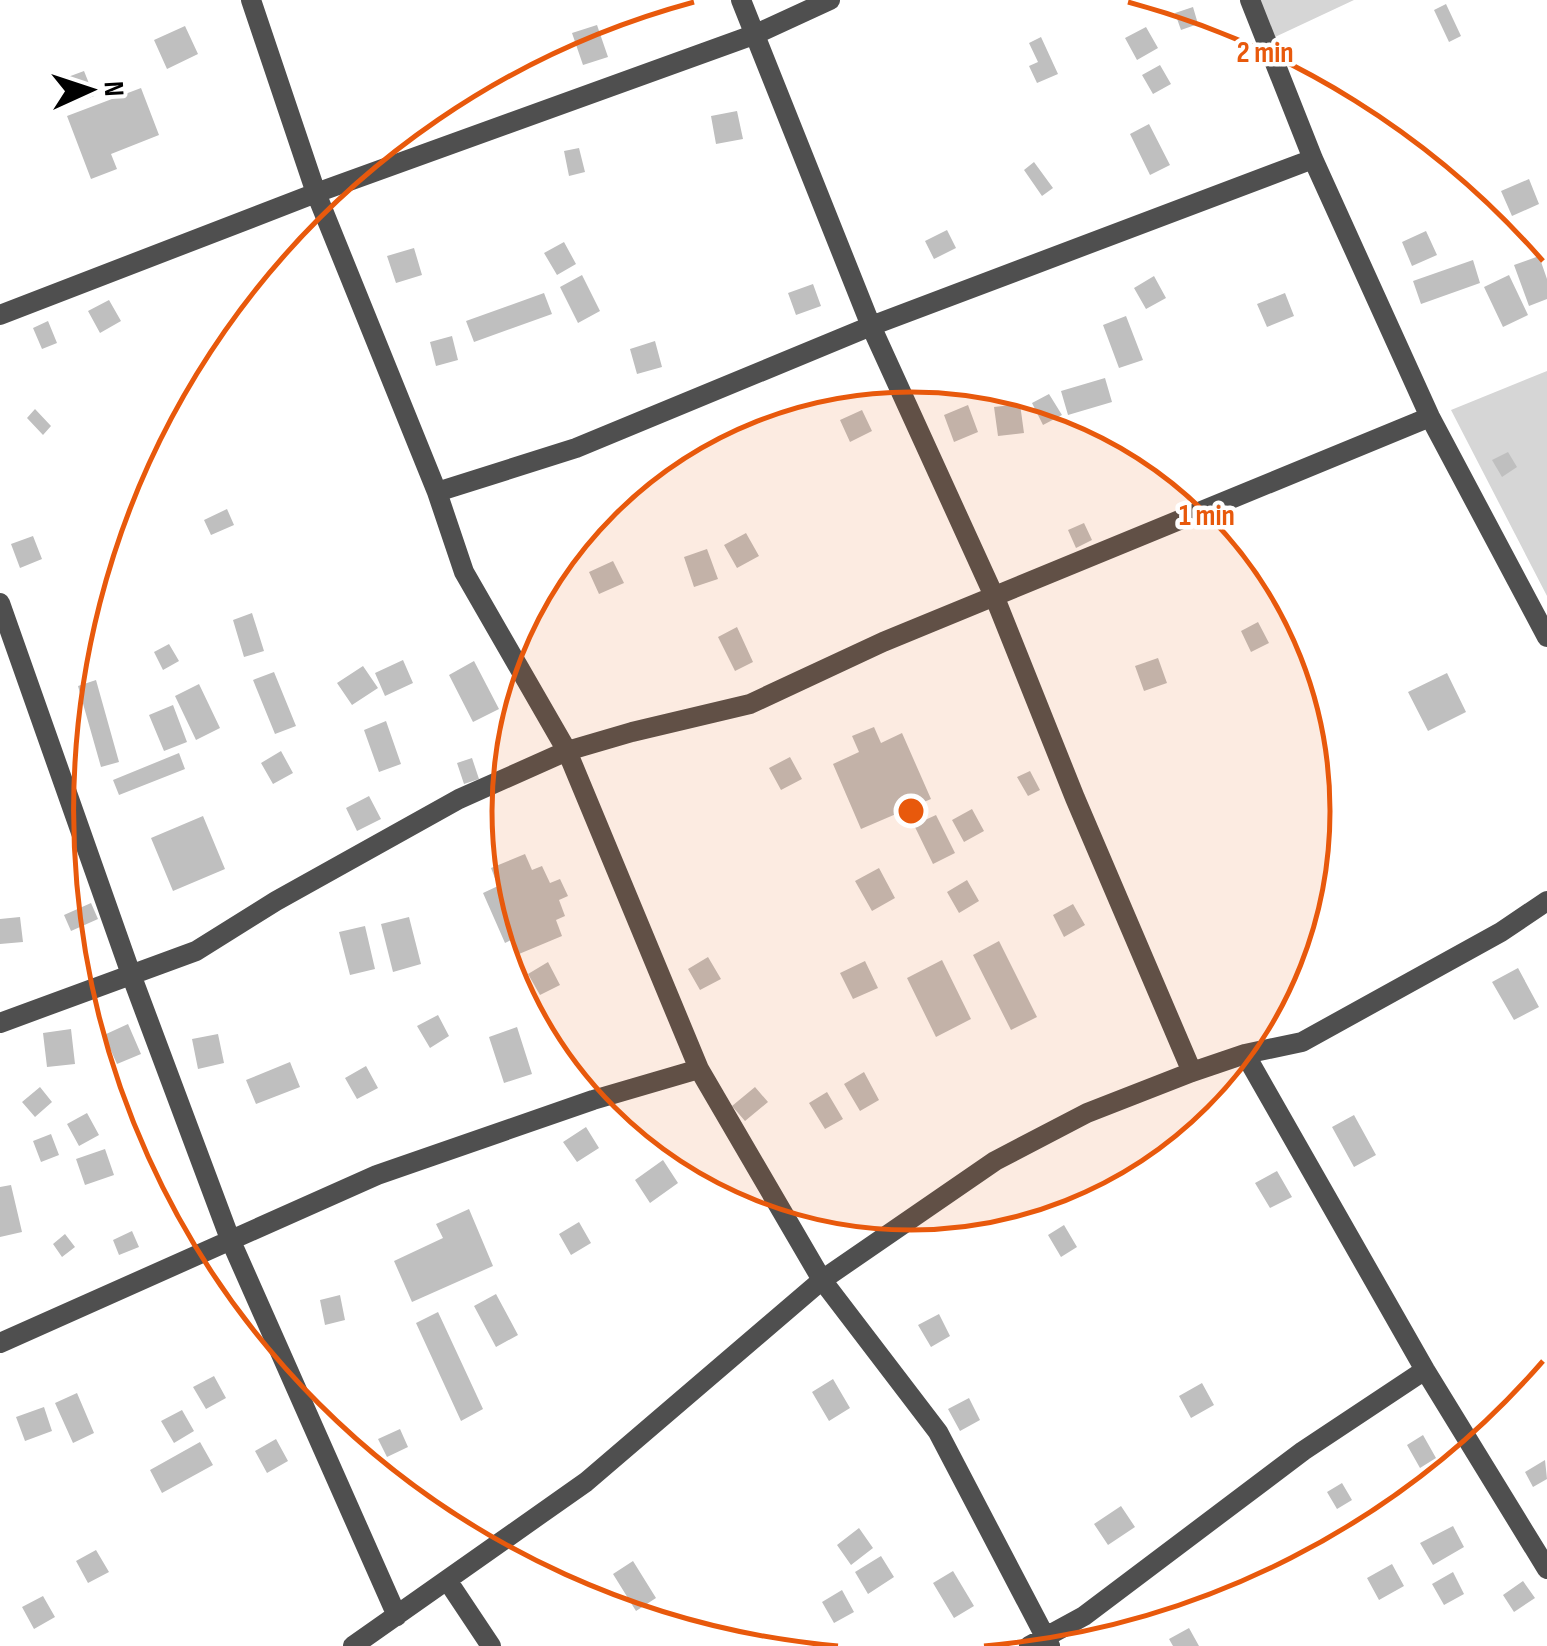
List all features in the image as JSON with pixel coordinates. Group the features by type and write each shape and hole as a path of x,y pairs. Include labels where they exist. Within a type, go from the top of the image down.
{"street":[{"path":"251,0 316,194 437,492 464,572 567,751 699,1068 822,1280 938,1432 1041,1643 1084,1616 1302,1451 1425,1370"},
{"path":"741,0 871,326 994,598 1074,798 1192,1072"},
{"path":"0,315 316,194 756,34 830,0"},
{"path":"1250,0 1313,159 1430,416 1547,636"},
{"path":"437,492 576,448 871,326 1313,159"},
{"path":"0,1023 196,951 276,900 460,799 567,751 750,704 883,642 1430,416"},
{"path":"0,603 8,656 230,1238 397,1616"},
{"path":"354,1646 586,1482 822,1280 995,1161 1087,1113 1192,1072 1245,1054 1302,1042 1501,932 1547,901"},
{"path":"1245,1054 1425,1370 1547,1569"},
{"path":"0,1342 377,1175 699,1068"},
{"path":"447,1580 491,1646"}],"shaded area":[{"path":"1257,0 1354,0 1275,37"},
{"path":"1547,371 1547,596 1451,410"}],"building":[{"path":"1446,4 1461,36 1449,42 1434,10"},
{"path":"1193,7 1198,24 1181,30 1175,13"},
{"path":"597,25 608,57 583,65 572,33"},
{"path":"185,26 198,54 167,69 154,40"},
{"path":"1146,27 1158,48 1137,60 1125,38"},
{"path":"1041,37 1058,74 1037,83 1029,66 1038,62 1029,43"},
{"path":"1160,65 1171,84 1153,94 1142,75"},
{"path":"84,71 94,96 66,107 57,81"},
{"path":"141,88 159,135 111,154 117,169 91,179 67,116"},
{"path":"737,111 743,139 716,144 711,116"},
{"path":"1149,124 1170,165 1150,175 1130,134"},
{"path":"579,148 585,172 569,176 564,151"},
{"path":"1034,162 1053,188 1042,196 1024,170"},
{"path":"1529,179 1539,204 1512,216 1501,191"},
{"path":"947,230 956,248 934,259 925,241"},
{"path":"1426,231 1437,255 1412,266 1402,242"},
{"path":"564,242 576,264 557,275 544,253"},
{"path":"414,248 422,275 396,283 387,256"},
{"path":"1539,256 1547,279 1547,299 1529,306 1514,265"},
{"path":"1473,260 1480,283 1421,304 1413,281"},
{"path":"582,275 600,311 578,323 560,287"},
{"path":"1509,275 1528,315 1503,327 1484,287"},
{"path":"1154,276 1166,298 1146,309 1134,288"},
{"path":"813,284 821,306 796,315 788,293"},
{"path":"544,293 552,314 474,342 466,321"},
{"path":"1285,293 1294,316 1267,327 1257,304"},
{"path":"109,300 121,321 100,333 88,311"},
{"path":"1126,316 1143,360 1119,368 1103,325"},
{"path":"48,321 57,343 42,349 33,328"},
{"path":"452,336 458,360 436,366 430,342"},
{"path":"655,341 662,367 637,374 630,349"},
{"path":"1105,378 1112,402 1068,415 1061,391"},
{"path":"1049,394 1062,415 1043,425 1032,403"},
{"path":"1020,404 1024,433 998,436 994,407"},
{"path":"968,405 978,432 954,442 944,415"},
{"path":"35,409 51,426 43,435 27,418"},
{"path":"862,410 872,431 850,442 840,420"},
{"path":"1508,452 1517,467 1502,477 1492,460"},
{"path":"227,509 234,525 211,535 204,520"},
{"path":"1084,523 1092,540 1076,548 1068,530"},
{"path":"746,533 759,556 737,568 724,545"},
{"path":"33,536 42,559 20,568 11,544"},
{"path":"707,549 718,579 694,587 684,557"},
{"path":"613,561 624,583 599,594 589,572"},
{"path":"252,613 264,651 244,657 233,620"},
{"path":"1258,622 1269,643 1251,652 1241,631"},
{"path":"737,627 753,662 735,671 718,637"},
{"path":"169,644 179,661 163,670 154,652"},
{"path":"1158,658 1167,683 1144,691 1135,666"},
{"path":"403,660 413,683 385,696 375,673"},
{"path":"474,661 499,709 473,722 449,675"},
{"path":"363,666 378,688 352,705 337,683"},
{"path":"274,672 296,726 275,734 253,680"},
{"path":"1447,673 1466,712 1428,731 1408,692"},
{"path":"96,680 119,762 101,767 78,686"},
{"path":"199,684 220,728 196,740 175,696"},
{"path":"173,705 187,742 164,751 149,715"},
{"path":"386,721 401,764 379,772 364,730"},
{"path":"874,727 881,743 902,733 931,799 861,829 833,764 859,752 852,736"},
{"path":"281,751 293,773 273,784 261,763"},
{"path":"179,753 185,769 119,795 113,780"},
{"path":"790,757 802,779 781,790 769,768"},
{"path":"472,758 479,779 464,784 457,763"},
{"path":"1030,771 1040,790 1028,796 1017,777"},
{"path":"369,796 381,819 357,831 346,808"},
{"path":"972,809 984,831 964,842 952,820"},
{"path":"936,815 955,853 933,864 914,825"},
{"path":"203,816 225,869 173,891 151,838"},
{"path":"525,854 532,870 542,866 550,883 560,879 568,896 559,900 565,916 556,920 562,936 519,954 513,939 505,943 483,893 498,886 491,868"},
{"path":"879,868 895,898 872,911 855,881"},
{"path":"967,880 979,901 959,913 947,892"},
{"path":"91,903 98,919 71,931 64,915"},
{"path":"1073,904 1085,925 1064,937 1053,915"},
{"path":"20,917 23,942 0,944 0,919"},
{"path":"409,917 421,964 393,972 381,924"},
{"path":"365,926 375,969 350,975 339,932"},
{"path":"999,941 1037,1017 1011,1030 973,955"},
{"path":"708,957 721,979 700,990 688,969"},
{"path":"942,960 971,1019 936,1037 907,978"},
{"path":"865,961 878,988 853,999 840,973"},
{"path":"548,962 560,985 540,995 528,974"},
{"path":"1518,968 1539,1007 1514,1020 1492,982"},
{"path":"438,1015 449,1036 430,1048 417,1026"},
{"path":"128,1024 141,1054 117,1064 104,1035"},
{"path":"517,1027 532,1074 504,1083 489,1037"},
{"path":"71,1029 75,1064 47,1067 43,1033"},
{"path":"218,1034 224,1063 198,1069 192,1039"},
{"path":"290,1062 300,1087 256,1104 246,1080"},
{"path":"366,1066 378,1088 357,1099 345,1078"},
{"path":"864,1072 879,1100 860,1111 844,1084"},
{"path":"40,1087 52,1102 35,1117 22,1102"},
{"path":"755,1087 768,1102 745,1121 732,1106"},
{"path":"827,1092 843,1119 825,1129 809,1103"},
{"path":"87,1113 99,1135 79,1146 67,1124"},
{"path":"1354,1115 1376,1155 1354,1167 1332,1127"},
{"path":"586,1127 599,1148 577,1162 563,1142"},
{"path":"51,1134 59,1155 41,1162 33,1141"},
{"path":"105,1149 114,1175 85,1185 76,1159"},
{"path":"663,1160 678,1183 650,1203 635,1180"},
{"path":"1277,1171 1292,1197 1270,1208 1255,1183"},
{"path":"11,1185 22,1232 0,1237 0,1187"},
{"path":"469,1209 493,1266 412,1302 394,1261 443,1238 436,1224"},
{"path":"579,1222 591,1243 571,1255 559,1234"},
{"path":"1064,1225 1077,1247 1061,1257 1048,1235"},
{"path":"132,1231 139,1247 119,1255 113,1240"},
{"path":"65,1234 75,1247 62,1257 53,1244"},
{"path":"496,1294 518,1335 496,1347 474,1306"},
{"path":"340,1295 345,1320 325,1325 320,1300"},
{"path":"438,1312 483,1409 461,1421 416,1323"},
{"path":"939,1314 950,1336 931,1347 918,1325"},
{"path":"214,1376 226,1398 206,1409 193,1387"},
{"path":"833,1379 850,1408 829,1421 812,1392"},
{"path":"1202,1383 1214,1405 1191,1418 1179,1396"},
{"path":"77,1393 94,1433 73,1443 55,1403"},
{"path":"969,1398 980,1420 960,1431 948,1409"},
{"path":"44,1407 52,1431 25,1441 16,1417"},
{"path":"182,1410 194,1431 174,1443 161,1421"},
{"path":"400,1429 408,1447 387,1457 378,1439"},
{"path":"1423,1435 1436,1458 1420,1468 1407,1445"},
{"path":"276,1439 288,1461 267,1473 255,1451"},
{"path":"200,1442 213,1465 162,1493 150,1470"},
{"path":"1545,1460 1547,1479 1533,1487 1525,1472"},
{"path":"1342,1483 1352,1500 1337,1509 1327,1492"},
{"path":"1121,1506 1135,1527 1108,1545 1094,1524"},
{"path":"1453,1526 1464,1547 1433,1565 1420,1543"},
{"path":"859,1528 873,1548 851,1565 837,1545"},
{"path":"96,1550 109,1572 88,1583 76,1561"},
{"path":"881,1556 894,1577 868,1594 855,1572"},
{"path":"633,1561 656,1598 636,1611 613,1574"},
{"path":"1392,1564 1404,1586 1379,1600 1367,1578"},
{"path":"953,1571 974,1606 954,1618 933,1583"},
{"path":"1453,1572 1464,1594 1444,1605 1432,1584"},
{"path":"1523,1581 1535,1598 1514,1612 1503,1595"},
{"path":"842,1590 854,1612 834,1623 822,1602"},
{"path":"43,1596 55,1617 34,1629 22,1607"},
{"path":"1189,1628 1199,1646 1173,1646 1169,1639"}]}
